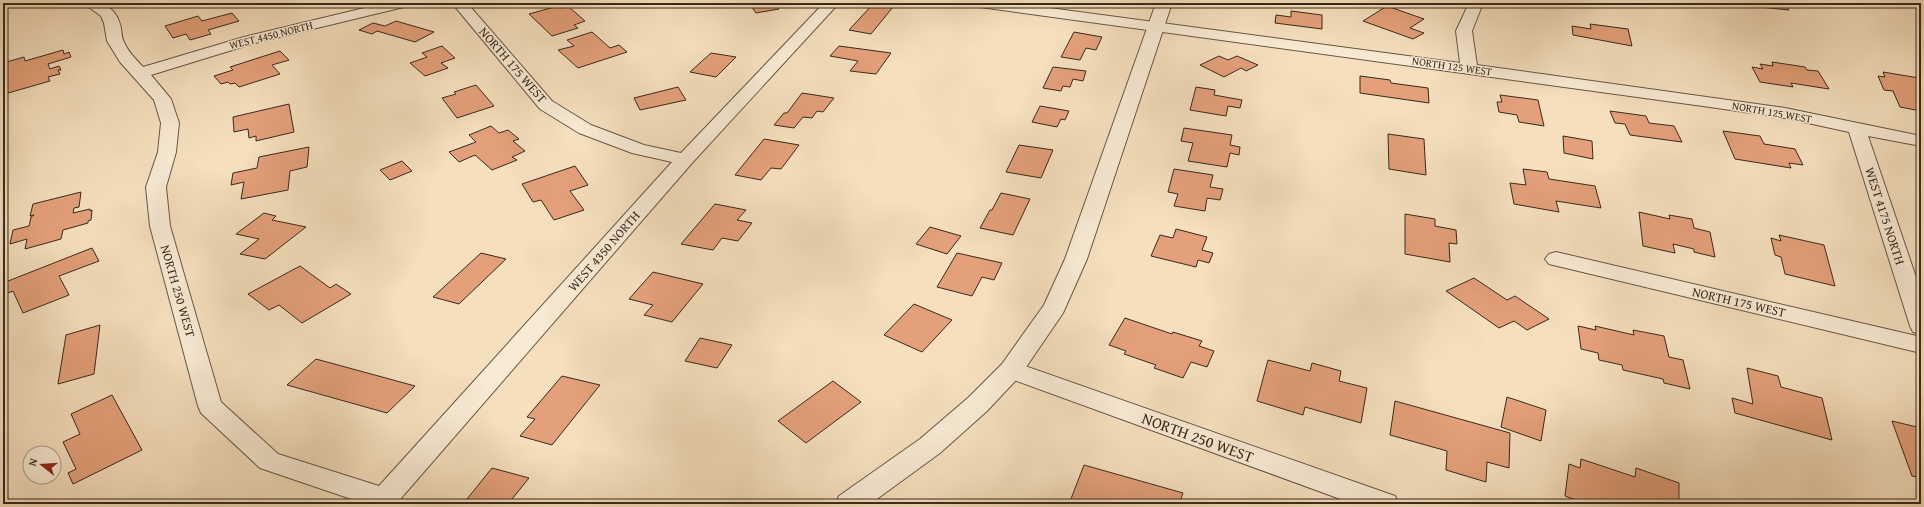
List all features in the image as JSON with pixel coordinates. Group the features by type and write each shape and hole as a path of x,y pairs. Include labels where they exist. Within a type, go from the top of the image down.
{"street":[{"name":"NORTH 250 WEST","path":"90,3 107,13 112,23 115,41 126,59 162,98 170,123 167,152 156,187 160,226 210,406 269,461 383,501"},
{"name":"WEST 4450 NORTH","path":"140,73 243,42 403,3"},
{"name":"NORTH 175 WEST","path":"460,3 546,105 585,129 639,149 685,159"},
{"name":"WEST 4350 NORTH","path":"383,501 685,159 832,3"},
{"name":"NORTH 125 WEST","path":"980,3 1718,103 1785,113 1921,141"},
{"path":"848,504 930,446 978,404 1011,370 1055,308 1073,266 1164,3"},
{"path":"1469,69 1464,31 1476,3"},
{"name":"WEST 4175 NORTH","path":"1857,128 1921,326"},
{"name":"NORTH 175 WEST","path":"1556,259 1921,345"},
{"name":"NORTH 250 WEST","path":"1011,370 1385,504"}],"building":[{"path":"749,3 774,3 779,9 756,13"},
{"path":"1748,3 1784,3 1789,10 1750,6"},
{"path":"873,4 893,7 871,34 849,30"},
{"path":"558,6 561,8 568,6 585,21 574,25 578,28 552,36 529,14"},
{"path":"1387,6 1424,19 1410,28 1424,33 1413,39 1363,21"},
{"path":"1291,11 1322,15 1322,29 1275,23 1276,15 1291,17"},
{"path":"232,13 239,21 208,30 211,34 190,40 186,34 173,38 165,26 198,16 202,21"},
{"path":"396,21 434,32 415,42 377,31 372,34 359,30 373,23 385,26"},
{"path":"1590,24 1628,29 1632,46 1573,35 1572,26 1591,29"},
{"path":"592,32 610,48 619,45 627,52 578,68 558,50 574,46 567,40"},
{"path":"1074,32 1102,37 1096,50 1086,48 1080,60 1061,57"},
{"path":"442,46 455,58 441,63 448,68 425,76 410,63 427,57 422,53"},
{"path":"839,46 891,53 876,74 850,71 858,61 830,56"},
{"path":"63,50 64,54 69,52 71,57 48,64 50,69 59,66 61,70 58,70 60,74 48,77 50,81 8,93 6,88 3,89 3,63 24,57 25,61"},
{"path":"280,51 289,60 272,65 280,74 239,87 235,83 230,84 228,82 221,84 214,76 233,70 230,67"},
{"path":"711,53 736,57 716,77 690,72"},
{"path":"1219,56 1228,60 1237,56 1258,65 1246,71 1241,68 1224,77 1200,65"},
{"path":"1772,62 1805,67 1807,70 1818,71 1829,89 1791,83 1793,87 1760,82 1752,67 1763,69 1760,64 1773,66"},
{"path":"1053,67 1086,71 1083,81 1073,79 1070,87 1063,86 1061,91 1043,88"},
{"path":"1883,72 1919,78 1921,83 1921,111 1900,107 1893,91 1884,90 1878,76 1885,77"},
{"path":"1360,76 1390,80 1391,83 1428,88 1429,103 1360,93"},
{"path":"476,85 494,106 457,118 442,98 456,94 454,92"},
{"path":"678,87 686,100 640,110 634,98"},
{"path":"1196,87 1215,90 1214,95 1242,100 1240,108 1228,106 1226,116 1190,110"},
{"path":"802,93 834,98 823,112 817,111 812,118 803,117 794,128 774,125 784,113 787,113"},
{"path":"1500,95 1538,100 1544,126 1519,122 1517,115 1499,112 1497,102 1502,102"},
{"path":"289,104 294,132 256,141 256,136 249,138 248,129 234,132 233,117"},
{"path":"1040,106 1069,111 1065,120 1061,119 1057,127 1032,122"},
{"path":"1610,111 1646,116 1649,123 1674,126 1682,142 1630,135 1625,124 1615,123"},
{"path":"491,126 499,133 508,130 519,139 513,141 525,151 512,157 517,160 492,170 475,155 459,162 449,152 476,142 469,135"},
{"path":"1184,128 1232,135 1230,145 1240,147 1239,155 1230,153 1227,167 1188,161 1193,143 1181,141"},
{"path":"1723,131 1760,136 1764,144 1795,149 1803,165 1789,163 1791,168 1735,159"},
{"path":"1388,134 1424,139 1426,175 1389,169"},
{"path":"1563,136 1592,141 1593,159 1564,153"},
{"path":"764,139 799,145 781,169 771,168 761,180 735,175"},
{"path":"1019,145 1053,150 1041,178 1006,172"},
{"path":"309,147 307,167 290,171 288,190 241,199 244,182 231,185 233,173 257,168 259,157"},
{"path":"402,161 412,171 390,180 380,170"},
{"path":"575,166 588,185 570,191 584,210 554,220 541,200 533,202 522,184"},
{"path":"1174,169 1213,175 1210,187 1223,189 1220,200 1207,198 1205,211 1174,206 1178,194 1168,192"},
{"path":"1523,169 1547,172 1549,179 1595,186 1601,208 1556,201 1559,212 1514,204 1510,183 1526,185"},
{"path":"81,192 79,207 74,208 73,213 90,209 90,211 92,210 91,220 88,221 88,223 63,230 61,239 25,249 27,239 10,244 13,230 29,226 31,217 34,215 30,216 33,204"},
{"path":"1001,193 1030,199 1013,235 980,228"},
{"path":"715,204 746,210 737,220 752,223 738,241 722,238 713,250 681,244"},
{"path":"1639,212 1670,219 1669,215 1692,219 1694,228 1710,232 1715,257 1694,252 1694,249 1673,244 1675,253 1643,246"},
{"path":"264,213 276,216 272,220 306,227 265,259 240,254 259,239 236,234"},
{"path":"1405,214 1435,219 1435,226 1456,230 1457,244 1449,243 1450,262 1405,254"},
{"path":"930,227 961,236 947,254 916,244"},
{"path":"1176,229 1207,237 1202,250 1213,253 1209,263 1198,260 1196,267 1151,256 1160,235 1173,238"},
{"path":"1779,235 1824,245 1835,286 1785,274 1781,257 1775,255 1771,238 1781,241"},
{"path":"92,248 99,261 59,276 69,295 23,313 13,291 3,295 3,283"},
{"path":"481,253 506,259 459,304 433,297"},
{"path":"957,253 1002,263 994,280 982,277 972,296 937,287"},
{"path":"300,266 330,288 336,284 351,294 302,323 279,305 269,310 248,294"},
{"path":"653,272 703,284 672,322 644,315 653,305 629,299"},
{"path":"1474,278 1507,300 1515,296 1549,319 1527,330 1514,321 1499,328 1446,291"},
{"path":"914,304 952,320 922,352 884,335"},
{"path":"1125,318 1172,334 1173,332 1202,341 1199,346 1214,351 1207,367 1191,362 1183,378 1154,368 1156,365 1124,354 1126,351 1109,345"},
{"path":"100,325 94,374 58,384 66,335"},
{"path":"1578,326 1596,330 1595,326 1634,335 1633,330 1664,336 1669,357 1683,360 1690,389 1664,383 1663,379 1623,370 1622,365 1599,360 1598,353 1581,349"},
{"path":"700,338 732,345 717,368 685,361"},
{"path":"316,359 415,386 387,413 287,385"},
{"path":"1268,360 1310,371 1312,363 1341,371 1339,381 1367,388 1361,423 1305,407 1303,415 1257,401"},
{"path":"1747,368 1778,376 1781,387 1822,398 1832,440 1735,413 1732,398 1753,404"},
{"path":"562,376 600,385 552,445 520,436 535,419 527,417"},
{"path":"833,381 861,402 806,443 778,421"},
{"path":"112,395 142,450 73,484 68,473 76,469 63,442 80,434 71,414"},
{"path":"1507,397 1546,410 1541,441 1501,427"},
{"path":"1395,401 1510,433 1509,468 1487,462 1486,482 1446,470 1447,451 1390,435"},
{"path":"1892,421 1921,428 1921,478 1912,476"},
{"path":"1581,459 1635,477 1636,468 1679,483 1679,504 1586,504 1565,496 1569,464 1580,468"},
{"path":"1084,465 1183,493 1179,504 1069,504"},
{"path":"492,468 529,478 508,504 463,504"}]}
